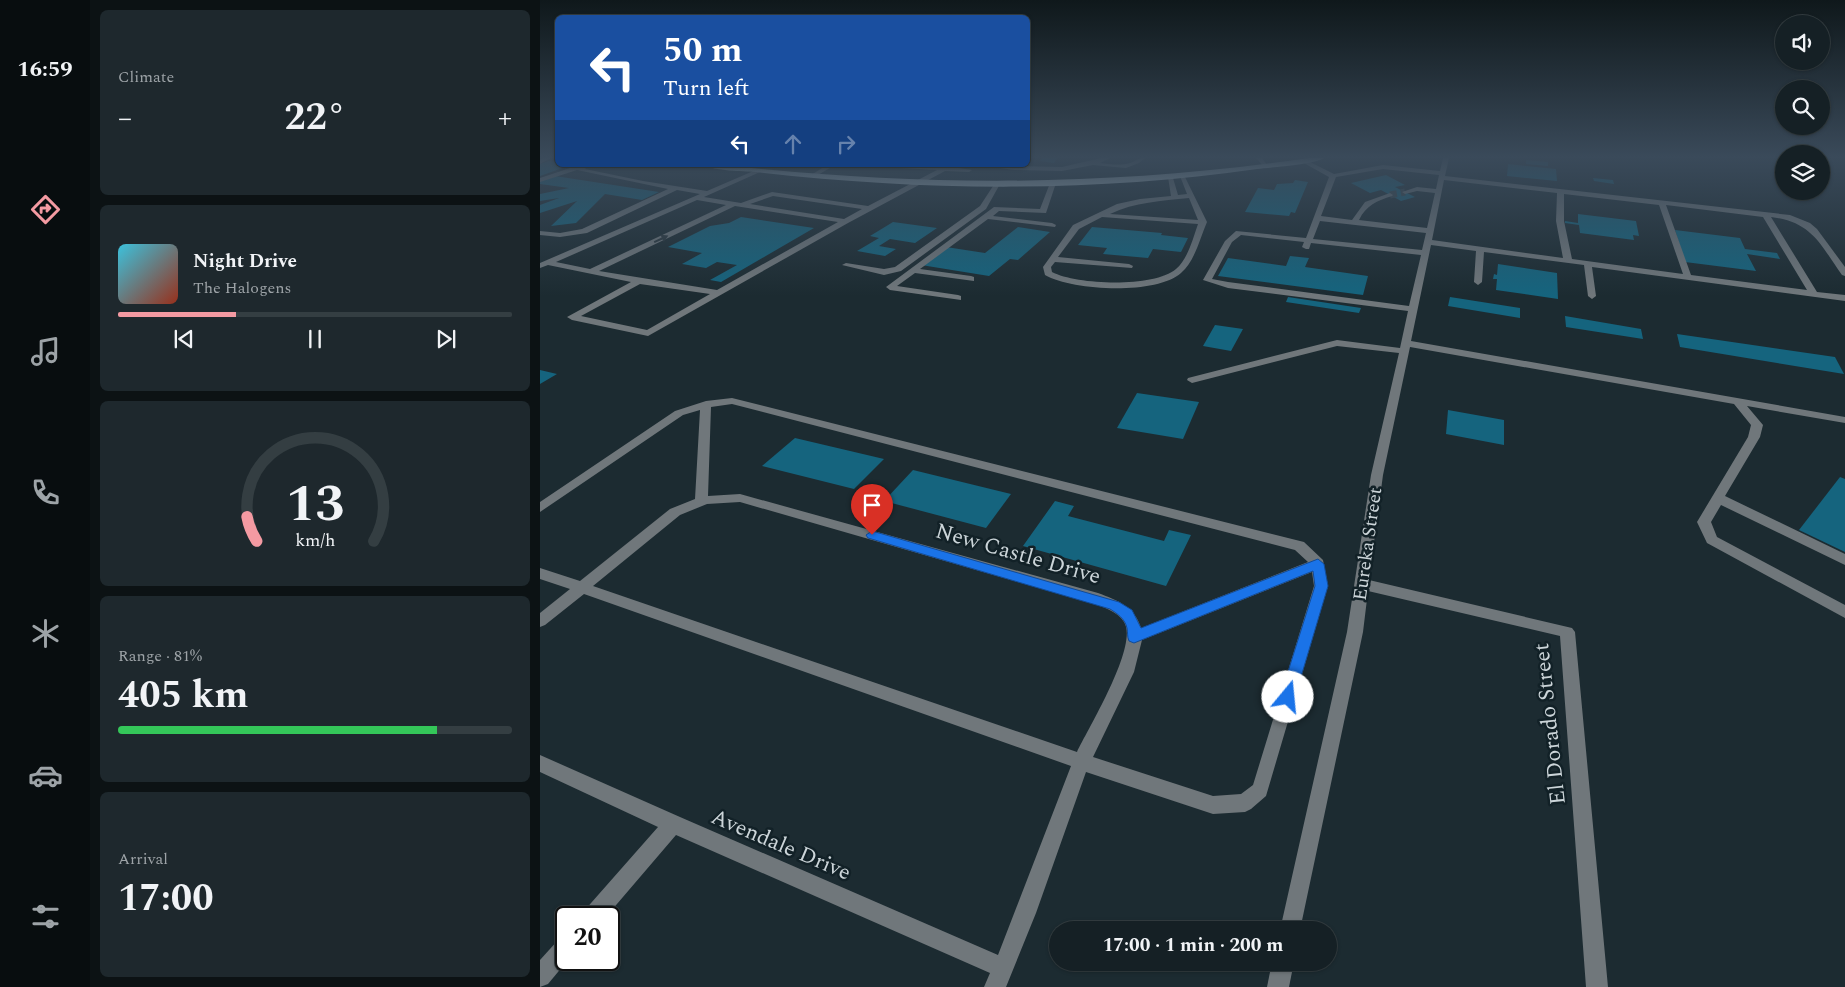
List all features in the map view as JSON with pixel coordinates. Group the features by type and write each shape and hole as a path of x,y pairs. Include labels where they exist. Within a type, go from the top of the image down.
{"street":[{"path":"540,233 560,236 584,231 642,204"},
{"path":"544,264 681,204"},
{"path":"738,204 846,220"},
{"path":"592,272 704,218 738,204"},
{"path":"842,204 869,208"},
{"path":"639,281 572,317 648,334 877,204"},
{"path":"846,266 884,272 898,269 985,204"},
{"path":"958,298 890,287 997,208 1043,211 1045,204"},
{"path":"1131,204 1101,215 1076,227 1047,266 1048,273 1057,278 1129,285 1160,281 1174,275 1182,268 1203,222 1195,204"},
{"path":"1307,244 1322,204"},
{"path":"1355,222 1361,208 1367,204"},
{"name":"Eureka Street","path":"1292,921 1355,632 1377,475 1436,204"},
{"path":"1560,204 1560,221 1568,261"},
{"path":"1662,204 1688,277"},
{"path":"1670,204 1787,218 1808,225 1814,230 1845,272"},
{"path":"1101,215 1151,220 1203,222"},
{"path":"1766,216 1814,294"},
{"path":"987,217 1052,225"},
{"path":"1317,218 1355,222 1428,242 1845,298"},
{"path":"1413,309 1238,286 1207,280 1229,241 1239,233 1307,244 1428,242"},
{"path":"1478,282 1480,249"},
{"path":"540,256 559,258"},
{"path":"1053,259 1128,266"},
{"path":"544,264 719,293"},
{"path":"1588,264 1592,296"},
{"path":"913,270 972,279"},
{"path":"1192,380 1337,343 1405,347 1845,420"},
{"path":"540,508 679,413 706,404 732,401 1300,546 1318,564 1322,586 1260,790 1245,803 1213,805 1082,762 540,573"},
{"path":"1738,402 1758,425 1754,437 1704,522 1712,540 1845,612"},
{"path":"701,501 706,404"},
{"name":"New Castle Drive","path":"540,621 661,522 684,508 701,501 725,497 740,498 1098,599 1115,605 1127,614 1134,628 1134,647 1126,669 1082,762 1004,968 995,987"},
{"path":"1718,498 1845,560"},
{"path":"1134,637 1318,564"},
{"name":"El Dorado Street","path":"1362,584 1567,632 1597,987"},
{"name":"Avendale Drive","path":"540,763 673,824 1004,968"},
{"path":"601,906 673,824"},
{"path":"540,976 555,959"},
{"path":"1278,987 1281,971"}],"building":[{"path":"543,204 568,204 540,213 540,205"},
{"path":"574,204 595,204 576,223 551,226"},
{"path":"1249,204 1299,204 1295,213 1291,212 1289,216 1245,212"},
{"path":"1578,214 1636,221 1639,236 1633,235 1634,240 1580,233 1579,225 1565,223 1565,221 1578,223"},
{"path":"741,217 814,228 721,282 710,280 737,265 717,262 706,268 682,264 702,253 668,247 710,226 729,223"},
{"path":"893,222 937,228 915,243 890,239 879,246 896,249 885,256 857,251 879,238 870,236"},
{"path":"1018,227 1050,232 1018,260 1010,259 989,276 921,265 946,247 985,253"},
{"path":"1092,227 1162,233 1161,235 1188,238 1181,252 1153,249 1148,258 1103,254 1107,248 1078,245"},
{"path":"1675,230 1740,238 1745,249 1777,253 1780,259 1747,254 1756,271 1685,262"},
{"path":"1290,256 1309,258 1305,267 1368,276 1363,295 1218,276 1228,258 1286,266"},
{"path":"1498,264 1557,273 1558,299 1496,290 1497,279 1493,279 1494,274 1497,275"},
{"path":"1288,297 1361,308 1359,313 1286,302"},
{"path":"1450,297 1520,308 1520,318 1448,306"},
{"path":"1565,316 1641,329 1643,339 1566,327"},
{"path":"1215,325 1243,329 1231,351 1203,346"},
{"path":"1677,334 1835,357 1844,374 1680,347"},
{"path":"540,370 557,374 540,384"},
{"path":"1137,393 1199,402 1183,439 1117,428"},
{"path":"1448,410 1504,420 1504,445 1446,434"},
{"path":"795,438 884,459 854,489 762,466"},
{"path":"913,470 1011,494 986,528 884,501"},
{"path":"1840,477 1845,479 1845,552 1799,530"},
{"path":"1055,501 1074,506 1068,516 1164,541 1169,530 1191,535 1166,586 1023,546"}],"route":[{"path":"872,535 1115,605 1127,614 1134,628 1134,637 1318,564 1322,586 1288,697"}]}
